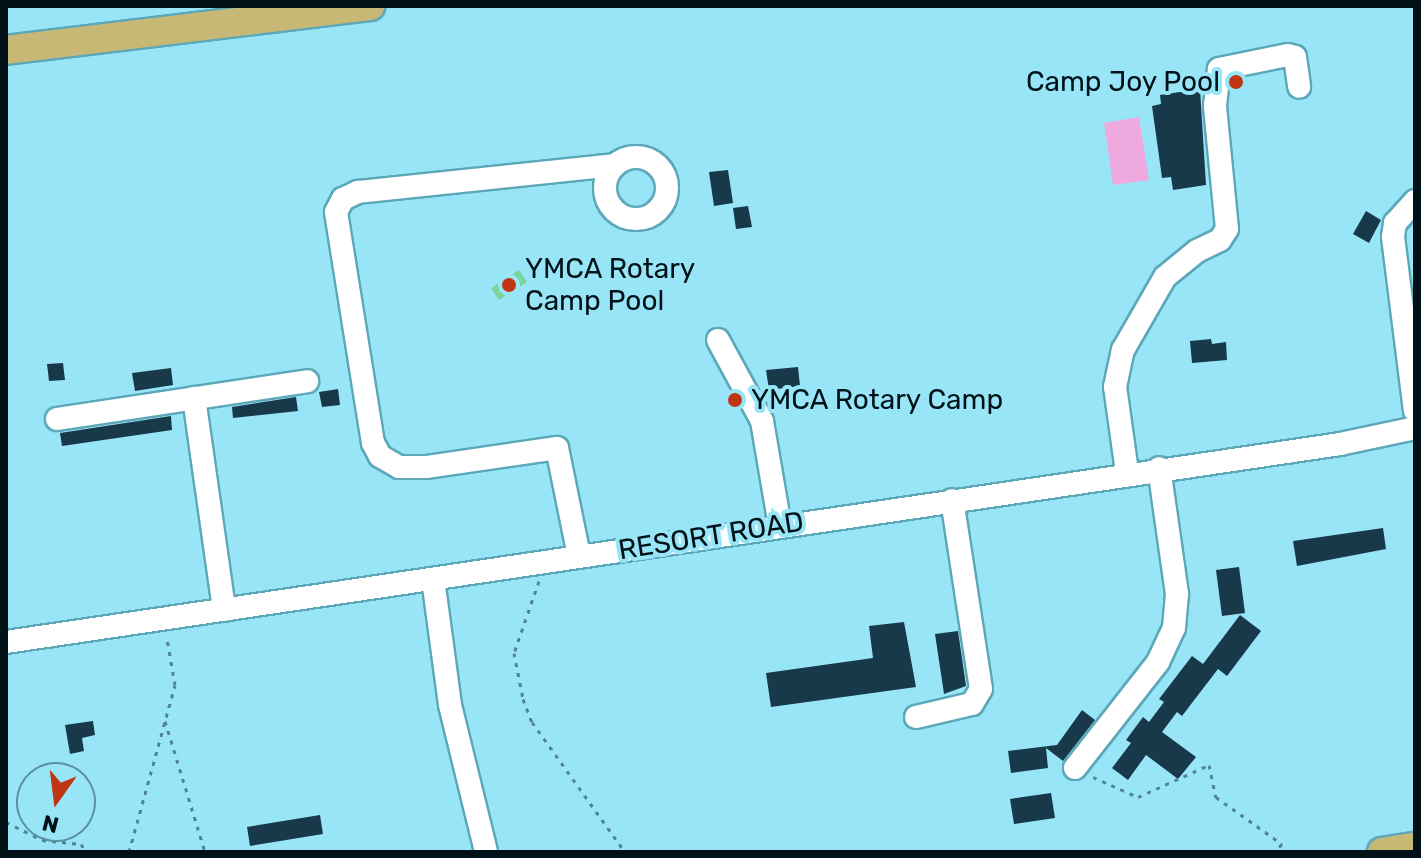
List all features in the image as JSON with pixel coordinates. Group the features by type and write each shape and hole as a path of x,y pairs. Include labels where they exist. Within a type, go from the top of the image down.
{"main road":[{"path":"6,50 370,6"},
{"path":"1382,852 1415,847"}],"street":[{"path":"1127,472 1115,387 1123,350 1165,277 1197,251 1220,240 1227,229 1215,106 1219,69 1288,55 1295,57 1299,87"},
{"path":"579,556 557,448 399,467 385,462 373,443 336,212 343,199 358,192 423,191 615,165"},
{"path":"1415,201 1395,223 1393,237 1415,411"},
{"path":"718,340 762,421 780,526"},
{"path":"57,419 307,381"},
{"path":"194,398 224,610"},
{"name":"RESORT ROAD","path":"6,642 1127,472 1340,444 1415,428"},
{"path":"1075,768 1158,662 1174,628 1177,594 1159,468"},
{"path":"916,717 972,704 981,689 952,500"},
{"path":"433,579 450,705 486,852"}],"path":[{"path":"542,562 514,653 523,699 532,722 625,852"},
{"path":"129,852 175,685 163,619"},
{"path":"165,721 205,852"},
{"path":"1075,768 1138,797 1209,765 1216,797 1282,844 1274,852"},
{"path":"6,822 42,840 81,844 86,852"}],"shaded area":[{"path":"1139,117 1149,180 1113,185 1104,123"},
{"name":"YMCA Rotary Camp Pool","path":"519,270 527,282 499,300 491,288"}],"building":[{"path":"1200,89 1206,185 1173,190 1171,177 1162,178 1152,106 1161,104 1160,95"},
{"path":"728,170 733,203 714,206 709,172"},
{"path":"748,206 752,227 736,229 733,208"},
{"path":"1366,211 1381,220 1369,243 1353,234"},
{"path":"1211,339 1212,344 1226,342 1227,360 1192,363 1190,341"},
{"path":"63,363 65,380 49,381 47,364"},
{"path":"798,367 800,386 769,390 766,370"},
{"path":"171,368 173,385 135,391 132,373"},
{"path":"338,389 340,405 322,407 319,392"},
{"path":"296,397 298,411 233,418 232,407"},
{"path":"171,416 172,430 62,446 60,433"},
{"path":"1383,528 1386,549 1297,566 1293,541"},
{"path":"1239,567 1245,613 1222,616 1216,570"},
{"path":"1240,615 1261,631 1227,676 1218,669 1182,716 1177,712 1162,732 1196,757 1178,779 1146,755 1128,780 1112,768 1131,743 1126,740 1143,717 1149,722 1164,702 1159,699 1192,656 1203,664"},
{"path":"904,622 916,687 771,707 766,673 873,658 869,626"},
{"path":"958,631 966,686 944,694 935,634"},
{"path":"1082,710 1095,720 1063,761 1046,748 1048,768 1011,773 1008,751 1057,745"},
{"path":"93,721 95,735 82,738 84,751 70,754 65,725"},
{"path":"1051,793 1055,818 1014,824 1010,799"},
{"path":"320,815 323,834 250,846 247,827"}],"place":[{"name":"Camp Joy Pool","path":"1236,82"},
{"name":"YMCA Rotary Camp Pool","path":"509,285"},
{"name":"YMCA Rotary Camp","path":"735,400"}]}
